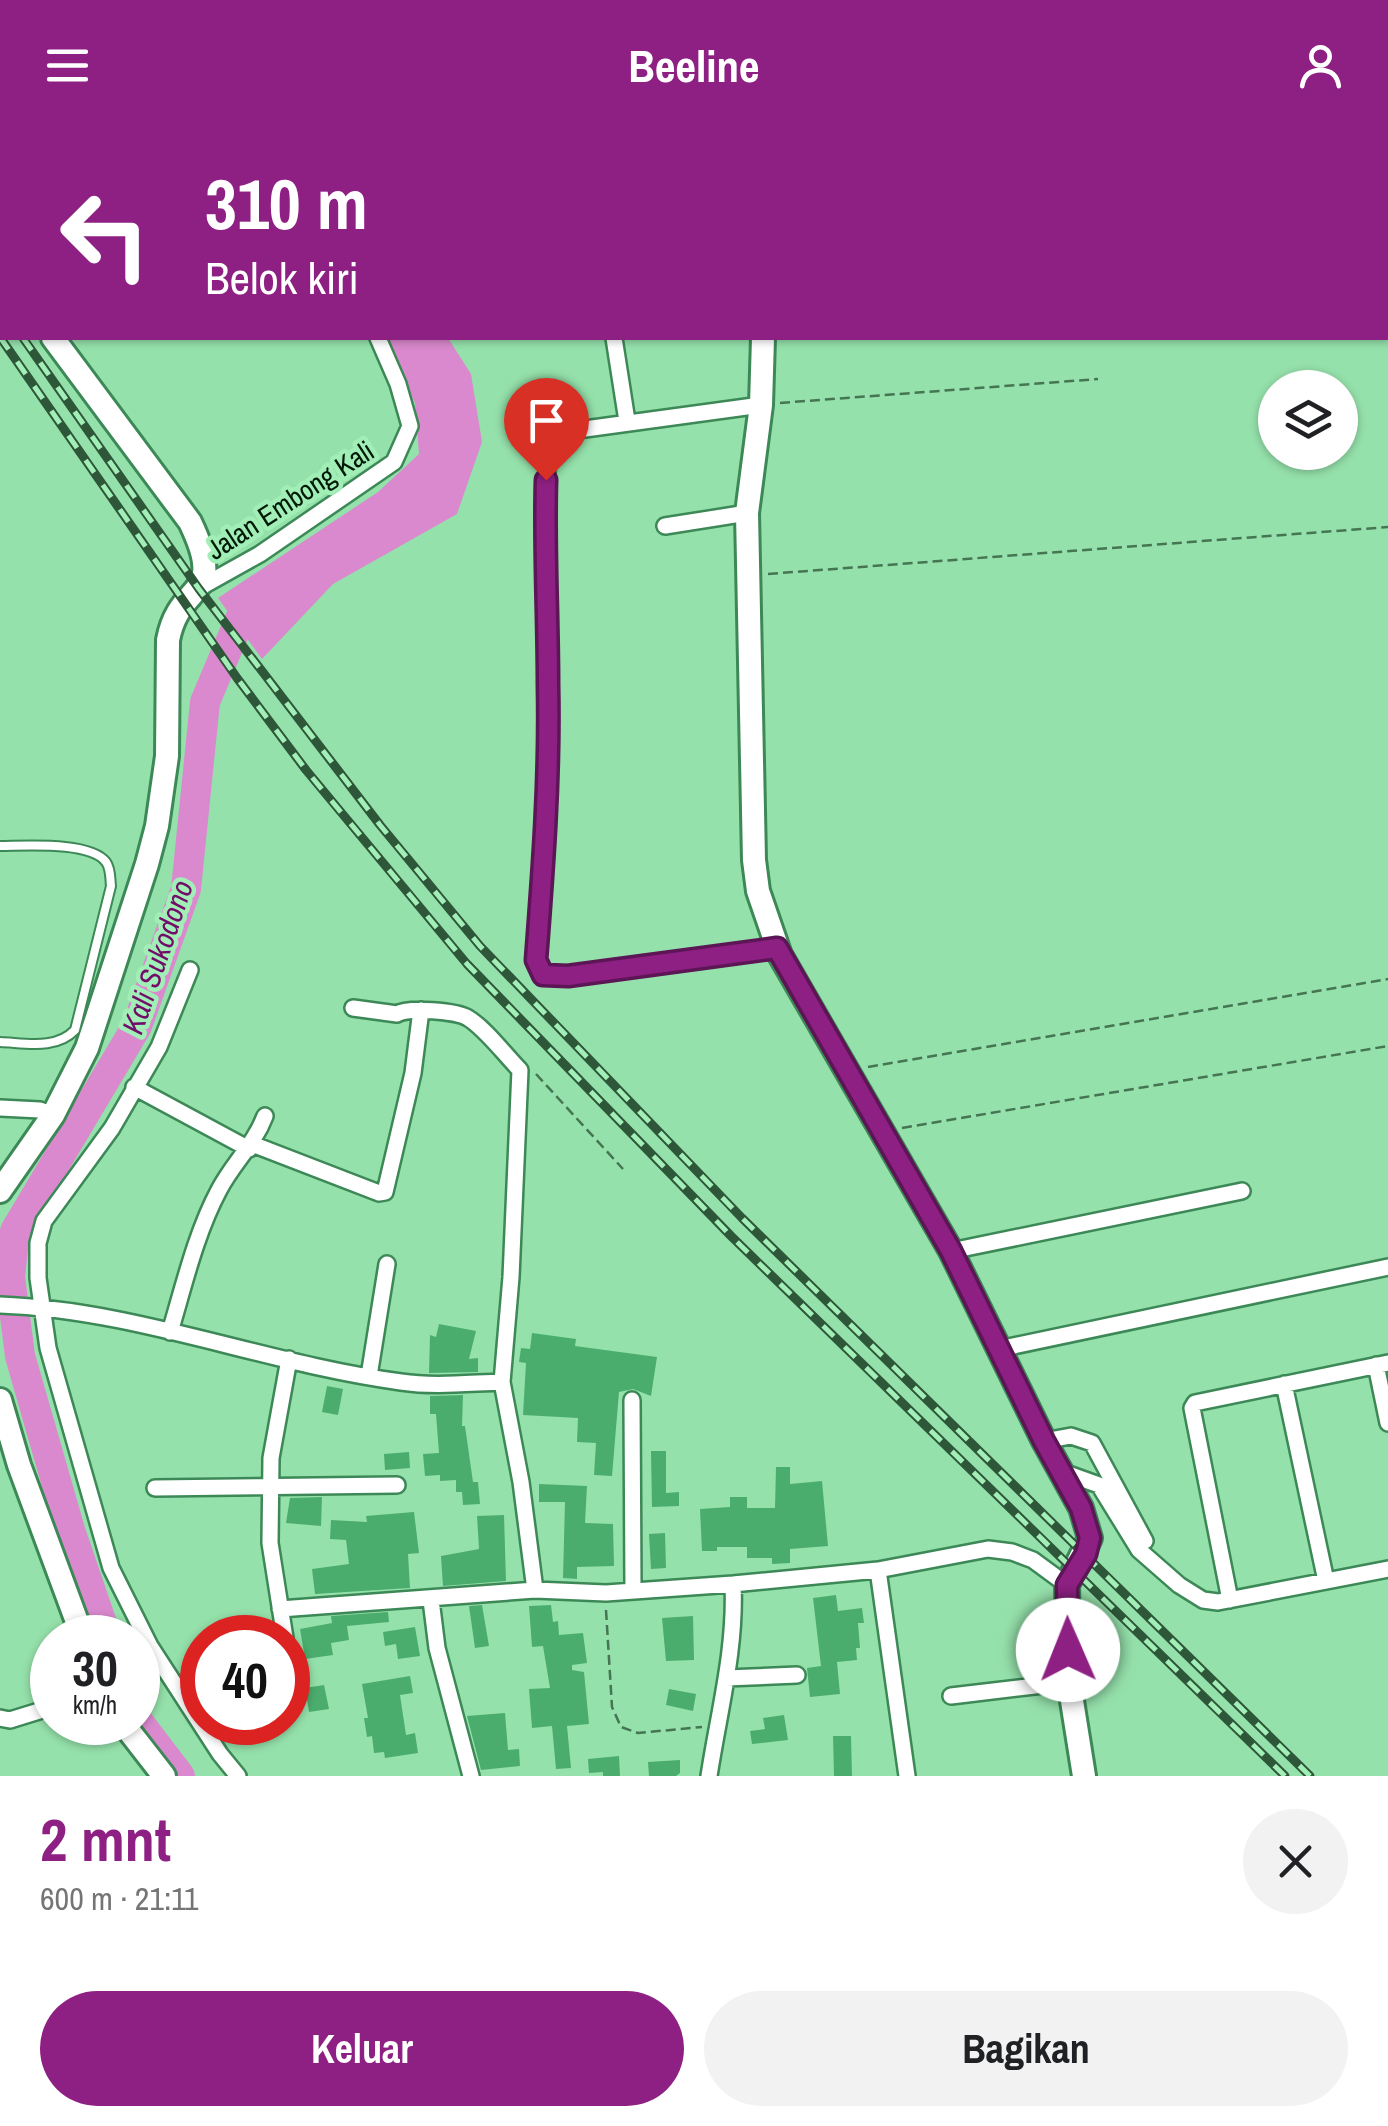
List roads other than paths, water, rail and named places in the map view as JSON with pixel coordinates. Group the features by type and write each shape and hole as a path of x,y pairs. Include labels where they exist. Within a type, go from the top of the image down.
{"street":[{"path":"0,1191 53,1115 97,1023 147,864 168,756 171,624 184,602 201,587 206,570 190,522 54,340"},
{"name":"Jalan Embong Kali","path":"201,587 260,554 394,462 410,426 379,340"},
{"path":"614,340 626,421"},
{"path":"763,340 761,404 747,513 746,575 758,891 777,948 951,1251 1081,1508 1090,1538 1086,1554 1067,1585 1069,1682 1084,1776"},
{"path":"535,393 548,452 544,534 546,815 536,960 543,975 568,976 777,948"},
{"path":"548,452 563,432 761,404"},
{"path":"664,526 747,513"},
{"path":"190,970 159,1046 112,1128 44,1222 37,1253 37,1306 111,1568 150,1646 238,1776"},
{"path":"353,1008 467,1016 520,1070 512,1277 502,1382 521,1482 535,1590"},
{"path":"134,1087 250,1146 385,1192 413,1074 422,1010"},
{"path":"0,1108 40,1110 53,1115"},
{"path":"170,1332 217,1192 250,1146 265,1116"},
{"path":"951,1251 1242,1191"},
{"path":"369,1376 387,1264"},
{"path":"999,1350 1388,1267"},
{"path":"0,1305 37,1306 405,1383 502,1382"},
{"path":"281,1615 270,1543 270,1488 271,1458 289,1358"},
{"path":"1230,1600 1192,1408 1195,1403 1382,1364 1388,1423"},
{"path":"1284,1384 1326,1581"},
{"path":"0,1400 19,1466 74,1615"},
{"path":"632,1400 634,1591"},
{"path":"1044,1441 1071,1436 1092,1443 1161,1568"},
{"path":"1092,1443 1099,1485 1140,1550 1178,1584 1203,1600 1230,1600 1388,1569"},
{"path":"1060,1470 1099,1485"},
{"path":"155,1488 398,1485"},
{"path":"280,1609 535,1590 606,1593 733,1584 878,1570 988,1550 1012,1552 1033,1560 1067,1585"},
{"path":"878,1570 907,1776"},
{"path":"708,1776 734,1620 733,1584"},
{"path":"431,1600 437,1648 471,1776"},
{"path":"726,1678 797,1676"},
{"path":"951,1696 1069,1682"},
{"path":"0,1718 10,1720 30,1714"},
{"path":"140,1745 164,1776"}],"lane":[{"path":"0,846 65,846 95,854 110,871 111,886 75,1030 64,1041 48,1044 0,1042"}],"waterway":[{"name":"Kali Sukodono","path":"99,1615 70,1530 20,1356 10,1277 15,1231 137,1026 186,889 205,702 240,619 267,597"},
{"name":"Kali Sukodono","path":"156,1745 180,1776"}],"railway":[{"path":"2,340 237,678 306,770 467,964 731,1236 1285,1776"},
{"path":"24,340 199,589 380,825 480,946 742,1218 1310,1776"}]}
